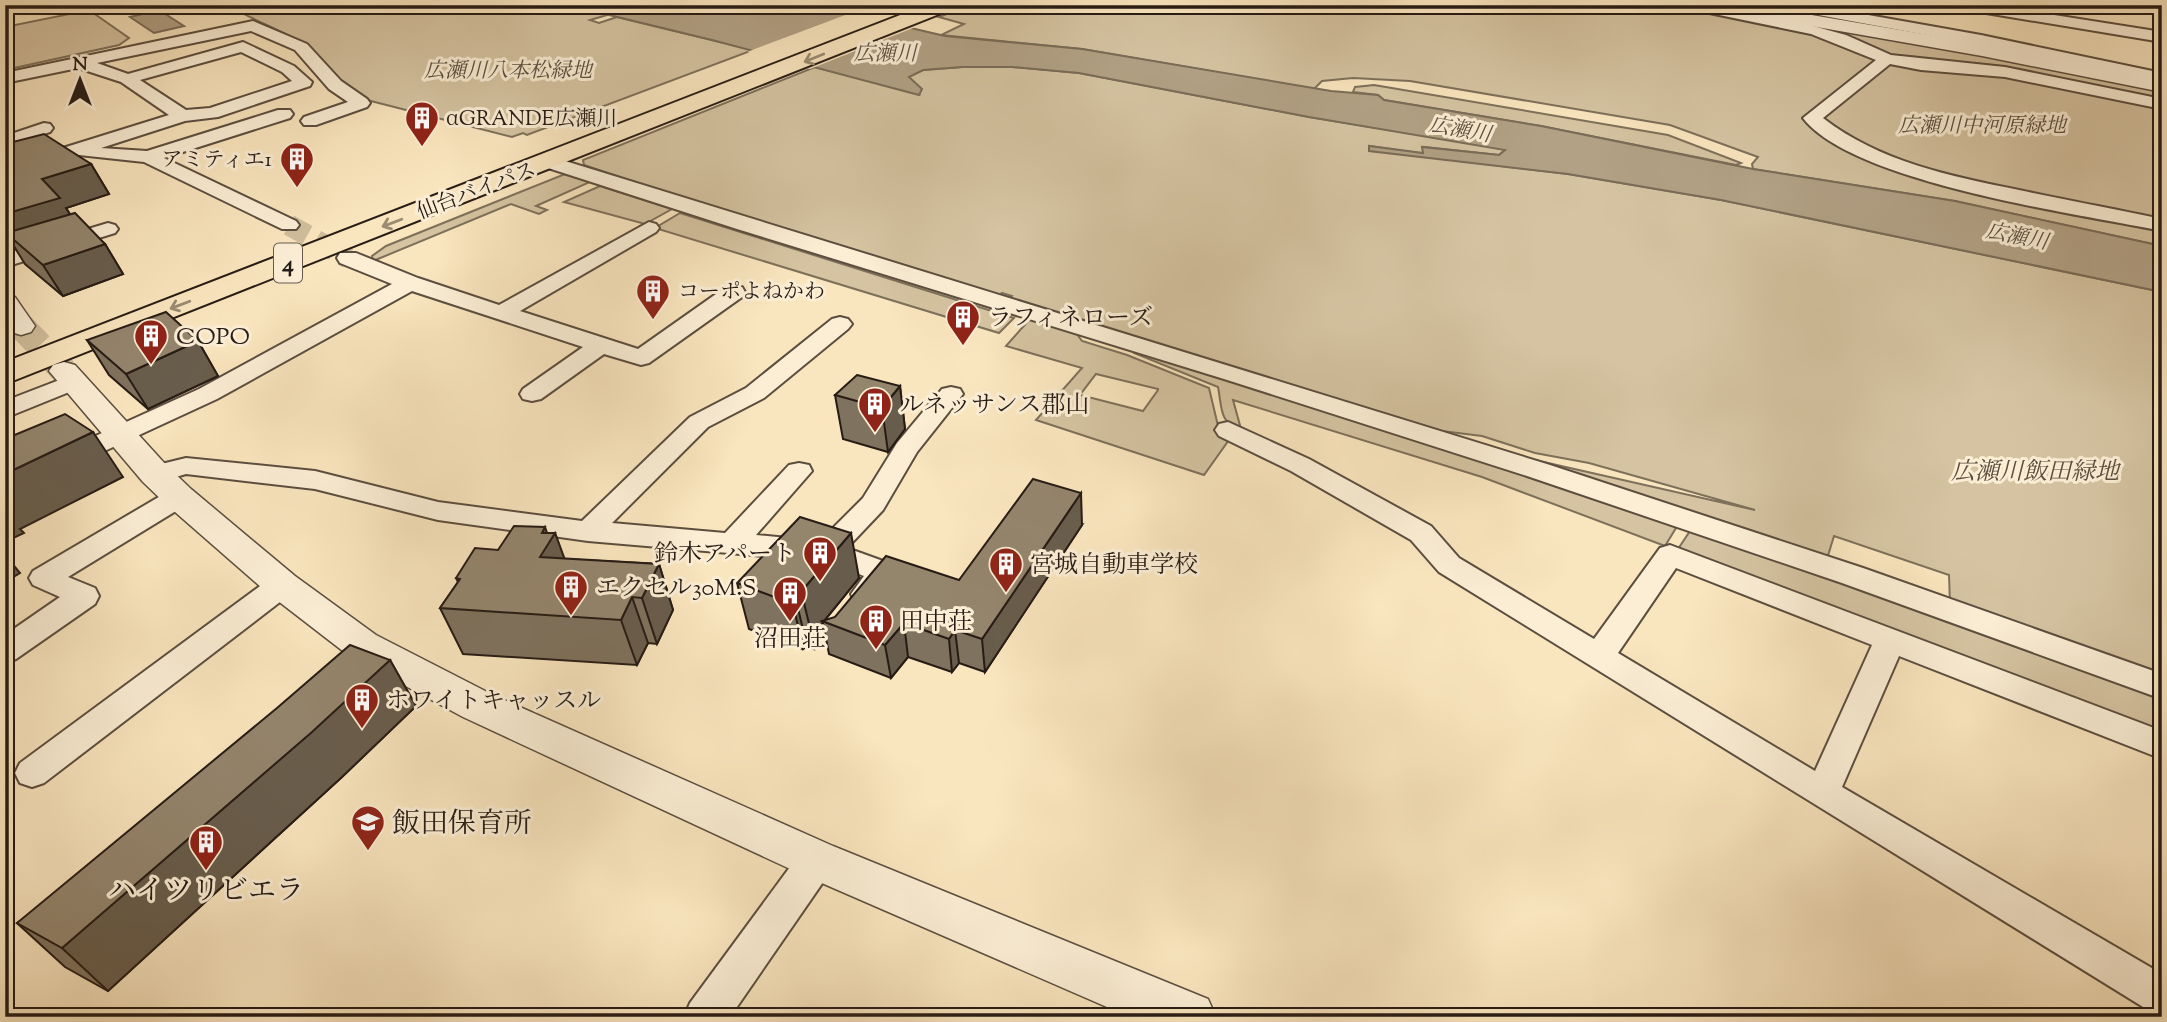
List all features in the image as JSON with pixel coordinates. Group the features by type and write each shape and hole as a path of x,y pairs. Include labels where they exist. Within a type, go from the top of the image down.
{"highway":[{"name":"仙台バイパス","path":"13,337 555,153 902,5"},
{"name":"仙台バイパス","path":"5,374 555,153 945,5"}],"street":[{"path":"1690,5 1808,30 1854,43 1887,59 1921,65 2005,72 2162,104"},
{"path":"1720,5 1982,50 2162,86"},
{"path":"1786,5 1981,40 2162,78"},
{"path":"1962,5 2103,21 2162,37"},
{"path":"1981,40 1987,9"},
{"path":"5,78 253,26 301,47 335,85 361,103 310,121"},
{"path":"5,172 184,116 212,113 304,82 288,69 243,47 127,79"},
{"path":"1887,59 1812,118 1845,141 1921,173 2162,225"},
{"path":"80,63 127,79 184,116"},
{"path":"148,157 284,114"},
{"path":"5,142 44,128"},
{"path":"73,151 148,157 289,225"},
{"path":"555,153 846,258 1469,448 2029,638 2162,687"},
{"path":"501,313 649,228"},
{"path":"5,261 108,229"},
{"path":"348,258 410,283 641,358 734,292"},
{"path":"5,488 208,394 410,283"},
{"path":"5,303 13,337"},
{"path":"587,531 699,422 755,393 839,324"},
{"path":"532,394 601,345"},
{"path":"5,410 69,376 167,485 282,585 362,645 478,706 817,860 1190,1017"},
{"path":"827,551 873,504 906,449 951,394"},
{"path":"1228,430 1300,465 1421,533 1449,565 1822,793 2162,996"},
{"path":"5,651 84,596 44,578 167,485 186,466 315,480 438,511 587,531 827,551 896,576 852,611"},
{"path":"732,543 800,471"},
{"path":"1600,655 1670,555 2162,745"},
{"path":"32,773 282,585"},
{"path":"1822,793 1890,640"},
{"path":"705,1017 817,860"}],"green space":[{"name":"広瀬川八本松緑地","path":"228,5 568,5 607,15 590,20 599,23 617,17 753,50 527,135 523,133 512,137 363,99 347,87 306,46"},
{"name":"広瀬川中河原緑地","path":"969,5 1708,5 2162,89 2162,246 1955,201 1753,169 1752,164 1758,157 1670,125 1410,81 1353,78 1322,81 1314,89 1082,49 941,35 964,24 939,17"},
{"path":"89,10 129,38 119,45 5,70 5,27"},
{"name":"広瀬川飯田緑地","path":"815,67 919,94 908,77 923,70 1012,67 1079,73 1309,117 1506,149 1499,155 1423,147 1424,154 1369,146 1369,150 1568,174 1721,200 2162,292 2162,678 1950,604 1949,575 1834,536 1826,562 1526,458 1755,510 1589,463 1535,453 1482,436 1442,431 1008,301 1012,296 1002,293 997,298 747,220 584,165 583,160"},
{"path":"1374,85 1668,135 1741,163 1736,165 1353,92 1355,87"},
{"path":"565,174 590,182 536,206 547,210 539,214 511,204 373,261 372,256 386,246"},
{"path":"600,186 672,209 645,224 564,202"},
{"path":"680,213 1014,318 999,333 655,228"},
{"path":"1030,319 1076,333 1082,341 1127,355 1209,388 1219,430 1231,437 1204,475 1036,420 1082,368 1006,346","holes":["1096,374 1158,389 1143,411 1080,395"]},
{"path":"1131,349 1679,523 1665,546 1482,477 1233,400 1241,429 1234,427 1225,419 1218,387 1134,353"},
{"path":"1692,528 2162,694 2162,736 1678,549"}],"water":[{"name":"広瀬川","path":"568,5 813,5 945,36 1082,49 1331,91 1378,95 1384,100 1541,126 1753,169 1955,201 2162,246 2162,292 1721,200 1568,174 1369,151 1369,146 1423,153 1422,147 1499,155 1505,150 1309,117 1079,73 1012,67 923,70 909,77 922,89 919,95"},
{"path":"159,10 184,26 154,33 130,17"}],"pier":[{"path":"856,11 918,26 810,69 747,52"}],"building":[{"path":"44,134 91,164 42,179 60,198 5,214 5,144"},
{"path":"75,213 105,244 43,265 6,233"},
{"path":"166,312 198,341 126,374 87,340"},
{"path":"857,375 900,386 882,408 835,395"},
{"path":"65,414 93,432 5,474 5,439"},
{"path":"1033,479 1081,493 982,639 955,630 949,639 904,623 885,645 822,621 835,617 886,556 959,580"},
{"path":"800,517 851,533 800,593 804,603 796,600 793,604 737,583"},
{"path":"514,526 545,527 542,533 555,533 540,557 659,564 642,598 632,597 621,620 440,608 460,579 456,578 475,548 498,550"},
{"path":"350,645 390,660 312,732 62,948 17,923 277,708"}],"tunnel":[{"path":"289,225 348,258"},
{"path":"21,326 64,371"}],"place":[{"name":"αGRANDE広瀬川","path":"422,148"},
{"name":"アミティエ1","path":"297,189"},
{"name":"コーポよねかわ","path":"653,321"},
{"name":"ラフィネローズ","path":"963,347"},
{"name":"COPO","path":"151,366"},
{"name":"ルネッサンス郡山","path":"875,434"},
{"name":"鈴木アパート","path":"820,583"},
{"name":"宮城自動車学校","path":"1006,594"},
{"name":"エクセル30M.S","path":"571,617"},
{"name":"沼田荘","path":"790,623"},
{"name":"田中荘","path":"876,651"},
{"name":"ホワイトキャッスル","path":"362,730"},
{"name":"飯田保育所","path":"368,852"},
{"name":"ハイツリビエラ","path":"206,872"}]}
